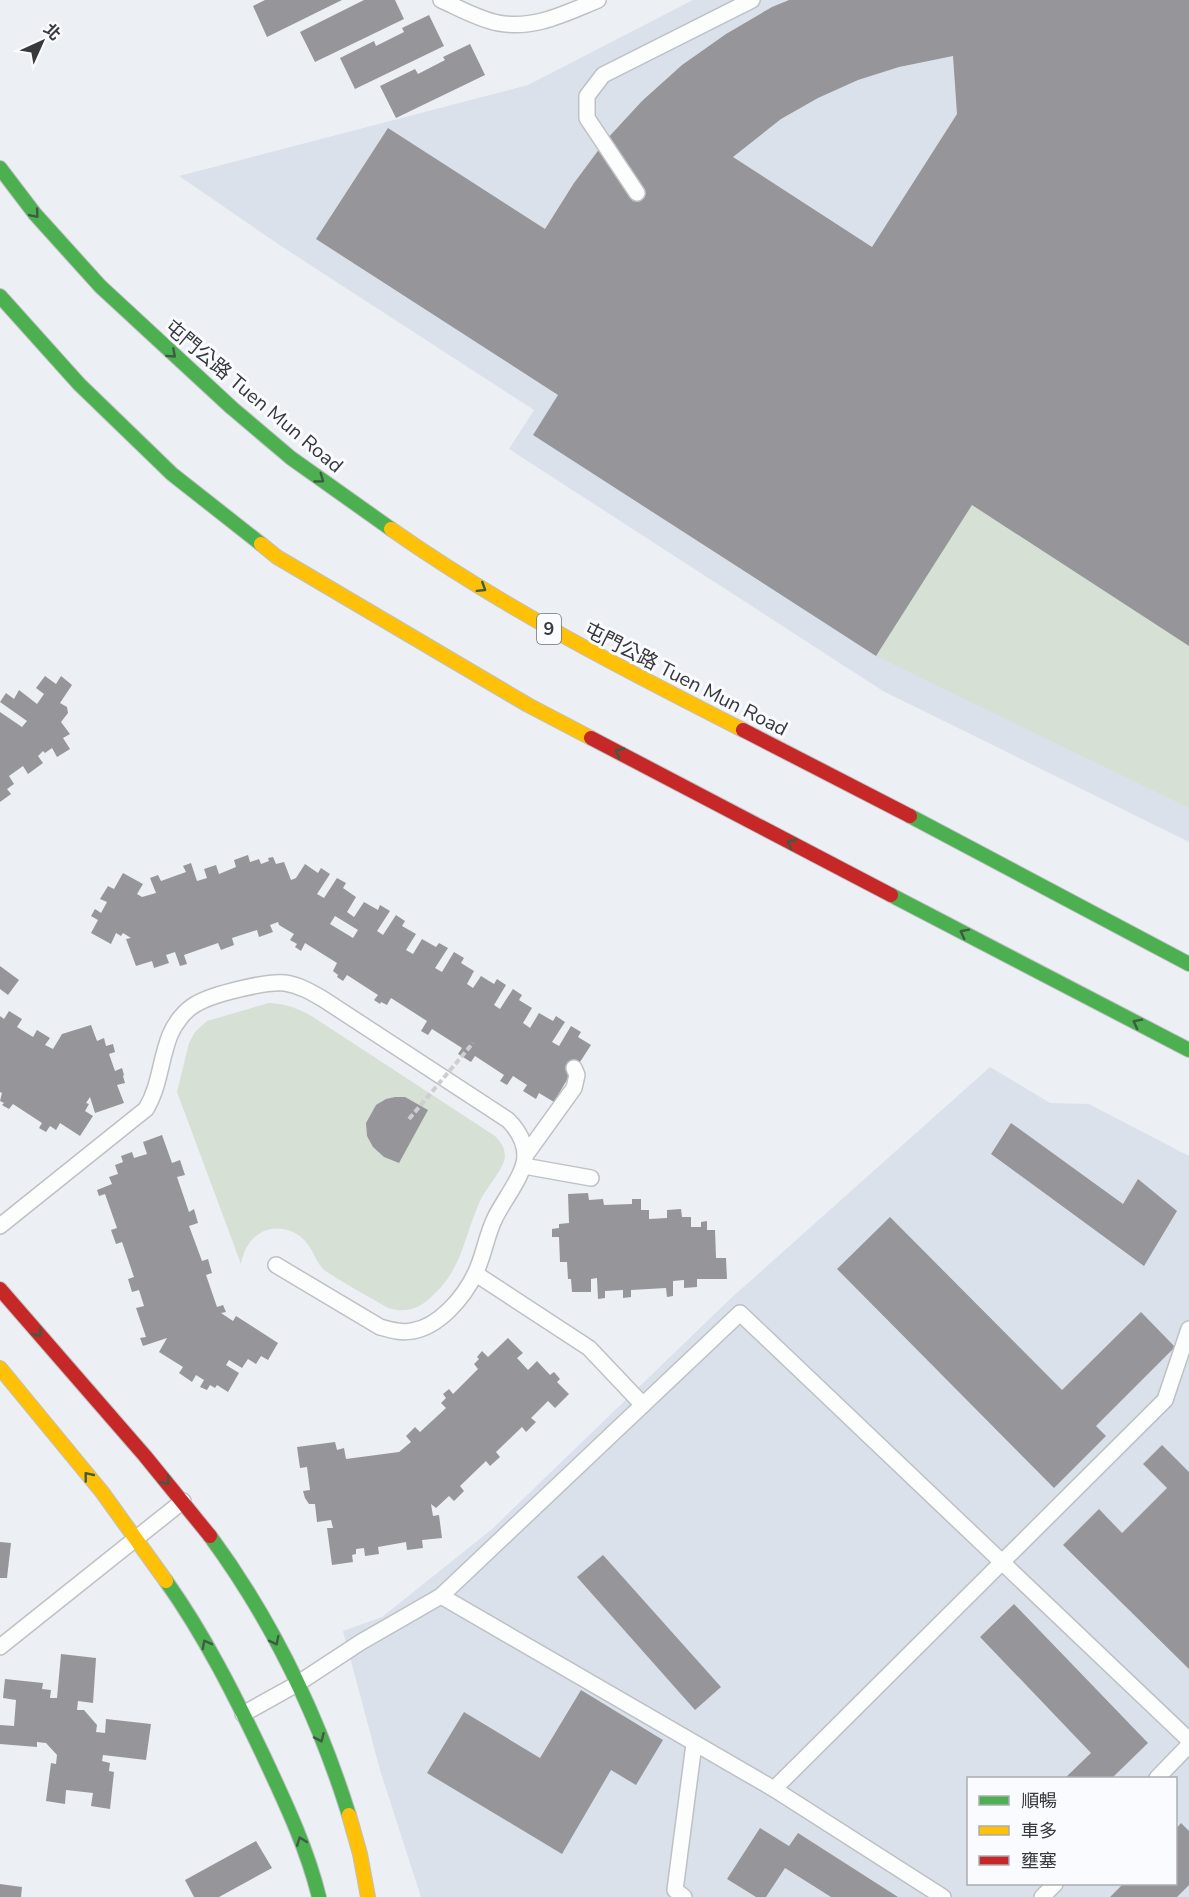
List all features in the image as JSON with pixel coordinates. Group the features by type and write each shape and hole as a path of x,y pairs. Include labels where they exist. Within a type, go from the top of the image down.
{"main road":[{"name":"屯門公路 Tuen Mun Road","path":"0,168 35,214 100,286 232,408 291,458 431,557 579,646 974,849 1189,963"},
{"path":"0,296 79,384 172,474 277,557 528,705 1189,1050"},
{"path":"0,1289 183,1501 229,1562 269,1628 328,1755 352,1826 368,1897"},
{"path":"0,1368 138,1538 196,1626 243,1714 297,1831 319,1897"}],"lane":[{"path":"441,0 496,23 517,26 538,23 598,0"},
{"path":"637,193 587,118 587,96 603,75 752,0"},
{"path":"0,1226 146,1109 158,1086 170,1035 187,1010 198,1003 267,982 286,983 306,989 508,1120 521,1136 524,1161"},
{"path":"276,1265 380,1327 396,1331 412,1331 434,1322 457,1302 476,1274 490,1226 524,1161 574,1088 577,1075 574,1068"},
{"path":"524,1161 591,1178"},
{"path":"476,1274 589,1348 644,1405"},
{"path":"243,1714 297,1684 361,1642 441,1596 740,1313 1189,1740"},
{"path":"774,1789 1165,1400 1189,1329"},
{"path":"0,1647 183,1501"},
{"path":"441,1596 774,1789 943,1897"},
{"path":"684,1897 675,1890 694,1744"},
{"path":"1159,1777 1189,1745"},
{"path":"1042,1897 1054,1885"}],"path":[{"path":"409,1119 473,1042"}],"shaded area":[{"path":"693,0 1189,0 1189,842 883,691 509,449 534,410 281,246 179,176 528,85"},
{"path":"972,505 1189,646 1189,808 876,656"},
{"path":"269,1003 292,1007 313,1017 495,1136 502,1145 505,1154 504,1162 480,1201 456,1265 441,1287 415,1308 400,1310 388,1308 342,1281 323,1269 302,1238 287,1230 275,1228 259,1234 248,1244 241,1264 177,1092 189,1043 195,1032 207,1021"},
{"path":"990,1067 1050,1103 1089,1104 1189,1156 1189,1897 421,1897 380,1770 343,1631 382,1617 491,1530 729,1300"}],"building":[{"path":"265,0 342,0 267,37 253,6"},
{"path":"364,0 395,0 404,19 315,62 300,32"},
{"path":"789,0 1189,0 1189,646 972,505 876,656 533,435 558,395 316,239 388,128 545,229 574,183 606,140 642,101 682,65 726,34 772,7","holes":["953,56 957,114 872,247 733,157 781,119 818,98 858,80 899,67"]},
{"path":"429,15 444,46 355,89 340,58 374,41 376,46 404,32 402,28"},
{"path":"470,44 485,75 396,118 380,86 415,69 418,74 445,60 443,57"},
{"path":"45,676 56,684 61,676 72,685 60,703 67,707 68,713 61,722 70,734 63,738 70,749 57,757 52,748 45,753 43,751 38,756 43,763 28,774 23,766 9,776 14,784 7,789 11,794 0,802 0,712 22,727 27,721 0,702 6,693 14,699 19,690 37,704 44,694 36,688"},
{"path":"248,855 250,862 259,859 261,864 273,857 276,864 284,862 291,880 296,878 305,864 318,873 321,868 330,874 317,894 324,898 337,878 346,883 343,888 356,897 347,912 354,917 364,902 378,910 380,905 390,911 377,931 383,935 396,915 405,921 402,926 416,934 406,950 413,954 422,939 436,947 439,943 448,948 435,968 442,972 454,952 464,958 461,963 474,971 467,984 473,988 481,976 494,984 497,979 506,985 494,1005 500,1009 513,989 522,995 519,1000 532,1008 523,1023 530,1028 539,1013 553,1021 556,1016 565,1022 552,1042 559,1046 571,1026 581,1032 578,1037 591,1045 580,1062 578,1061 554,1102 539,1093 536,1099 523,1091 527,1085 513,1076 507,1085 500,1081 504,1075 475,1056 471,1062 458,1054 462,1048 432,1029 428,1035 421,1031 427,1021 391,998 387,1005 381,1002 380,1004 374,1000 378,995 347,975 343,981 337,977 338,975 333,971 337,963 305,943 301,951 295,947 297,944 290,940 294,934 278,922 270,925 273,932 259,937 257,930 232,938 234,945 221,950 218,943 184,955 187,964 180,966 175,952 166,955 169,963 154,968 152,961 136,966 126,939 131,938 123,933 121,936 116,933 111,944 91,933 98,920 91,916 95,909 101,913 107,902 100,899 108,886 114,889 123,873 143,884 137,894 142,897 156,893 150,878 158,875 161,881 186,872 183,866 191,863 197,881 207,878 204,869 216,865 219,874 236,867 234,860","holes":["335,916 358,930 353,938 330,924"]},
{"path":"0,966 19,980 8,995 0,989"},
{"path":"9,1011 22,1019 17,1027 33,1037 37,1030 50,1038 45,1045 53,1049 62,1034 91,1025 97,1041 104,1038 106,1046 113,1044 115,1052 109,1054 115,1071 122,1068 125,1083 117,1085 124,1103 95,1113 90,1097 85,1111 93,1116 80,1136 60,1123 56,1130 50,1126 46,1132 39,1128 42,1123 13,1104 9,1109 2,1105 4,1103 0,1101 2,1093 0,1092 0,1016 4,1019"},
{"path":"395,1097 405,1097 428,1110 399,1163 384,1157 373,1147 367,1136 366,1123 376,1105"},
{"path":"1011,1123 1123,1204 1138,1179 1177,1211 1144,1266 991,1154"},
{"path":"162,1135 172,1163 180,1160 185,1175 177,1177 189,1212 194,1209 198,1223 189,1226 202,1261 208,1259 212,1273 206,1275 217,1307 223,1305 226,1312 221,1313 233,1321 236,1316 278,1343 268,1360 261,1356 256,1364 248,1359 242,1368 229,1360 226,1365 239,1373 228,1392 217,1385 215,1388 210,1385 207,1390 200,1387 204,1380 196,1375 192,1382 179,1373 183,1367 159,1352 167,1338 143,1346 140,1338 146,1337 136,1308 144,1306 139,1290 132,1292 128,1279 134,1277 122,1242 116,1244 111,1230 117,1228 105,1194 99,1196 97,1190 112,1184 109,1177 118,1174 115,1165 123,1162 121,1156 132,1152 134,1158 147,1154 143,1142"},
{"path":"588,1193 589,1200 603,1199 604,1205 632,1204 632,1199 641,1199 641,1210 649,1210 649,1219 667,1218 667,1210 681,1209 682,1217 691,1217 691,1227 701,1227 701,1222 707,1221 707,1230 715,1230 716,1258 726,1258 727,1279 697,1279 697,1287 684,1288 684,1280 673,1281 673,1296 667,1297 666,1288 631,1290 631,1297 623,1298 623,1290 605,1291 605,1298 598,1299 597,1278 591,1279 591,1292 572,1292 571,1279 568,1279 567,1262 560,1262 559,1237 552,1237 552,1229 559,1228 559,1224 569,1223 568,1194"},
{"path":"890,1217 1062,1390 1141,1312 1175,1347 1096,1426 1106,1436 1054,1488 837,1269"},
{"path":"508,1338 523,1353 517,1358 528,1370 537,1361 550,1375 554,1372 560,1379 557,1382 569,1394 555,1408 548,1401 531,1418 536,1422 526,1432 522,1427 496,1452 500,1457 490,1466 486,1461 460,1486 464,1491 454,1501 449,1496 436,1508 431,1504 433,1516 439,1515 442,1538 422,1540 423,1548 407,1550 406,1542 378,1547 379,1554 365,1556 364,1548 356,1549 356,1554 352,1555 353,1562 332,1565 327,1528 333,1528 331,1520 317,1522 315,1504 309,1504 305,1498 303,1491 310,1490 307,1467 300,1468 297,1447 335,1442 337,1450 344,1448 346,1459 399,1452 411,1442 406,1436 415,1427 420,1432 446,1408 441,1403 446,1398 443,1394 449,1389 453,1394 478,1369 474,1364 482,1351 488,1357"},
{"path":"1162,1445 1189,1472 1189,1669 1063,1545 1099,1509 1122,1533 1167,1488 1143,1464"},
{"path":"0,1542 11,1543 7,1578 0,1578"},
{"path":"603,1555 721,1687 695,1710 577,1577"},
{"path":"1014,1604 1148,1743 1113,1777 1066,1777 1091,1753 980,1637"},
{"path":"61,1654 96,1658 93,1703 78,1701 77,1710 84,1710 97,1725 96,1732 105,1733 106,1719 151,1724 146,1760 103,1755 102,1761 110,1763 109,1771 114,1772 110,1809 91,1806 93,1793 66,1790 65,1804 46,1801 51,1763 56,1764 57,1755 46,1743 37,1742 37,1747 0,1744 0,1725 14,1726 16,1700 3,1698 5,1679 43,1683 42,1689 51,1690 50,1698 57,1698"},
{"path":"581,1690 663,1740 636,1785 611,1770 562,1854 427,1773 464,1712 540,1758"},
{"path":"1181,1823 1189,1831 1189,1885 1177,1897 1110,1897 1122,1885 1177,1885 1177,1828"},
{"path":"760,1828 789,1846 798,1833 898,1897 831,1897 785,1868 766,1897 756,1897 727,1879"},
{"path":"256,1841 272,1868 219,1897 194,1897 185,1880"},
{"path":"0,1884 22,1887 21,1897 0,1897"}],"traffic: fast":[{"path":"0,168 35,214 100,286 232,408 291,458 391,529"},
{"path":"0,296 79,384 172,474 261,544"},
{"path":"910,816 1189,964"},
{"path":"891,895 1189,1050"},
{"path":"210,1536 253,1601 291,1670 323,1741 349,1815"},
{"path":"166,1581 206,1645 253,1734 295,1825 319,1897"}],"traffic: slow":[{"path":"391,529 433,558 520,611 608,660 743,730"},
{"path":"261,544 277,557 528,705 591,738"},
{"path":"0,1368 102,1492 166,1581"},
{"path":"349,1815 360,1854 368,1897"}],"traffic: jam":[{"path":"743,730 910,816"},
{"path":"591,738 891,895"},
{"path":"0,1289 145,1456 210,1536"}]}
